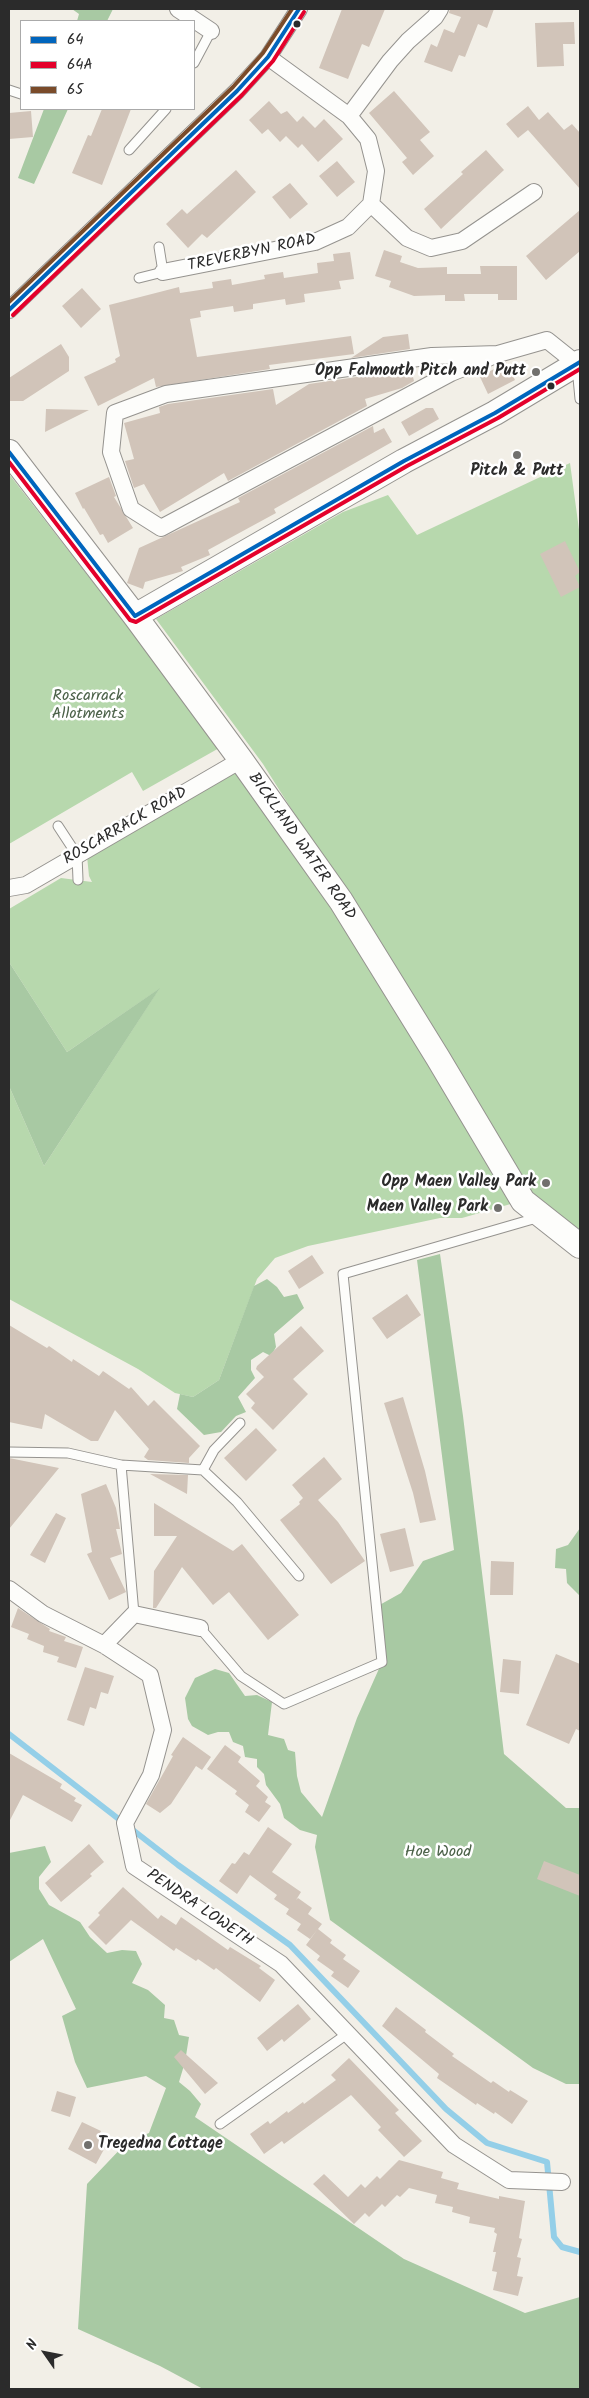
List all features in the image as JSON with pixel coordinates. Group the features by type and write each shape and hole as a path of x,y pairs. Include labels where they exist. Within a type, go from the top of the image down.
{"street":[{"path":"178,9 194,20"},
{"path":"9,310 237,91 268,56 299,9"},
{"path":"349,116 390,61 435,17 440,9"},
{"path":"195,20 211,31"},
{"path":"268,56 349,116 368,139 376,171 371,204 407,238 431,248 462,242 534,192"},
{"name":"TREVERBYN ROAD","path":"163,272 315,242 348,227 371,204"},
{"path":"135,616 404,461 495,413 578,363 547,340 498,354 451,373 161,528 132,509 111,452 115,413 166,394 432,356 498,354"},
{"name":"BICKLAND WATER ROAD","path":"9,452 135,616 241,760 341,901 523,1201 580,1246"},
{"name":"ROSCARRACK ROAD","path":"9,888 26,885 241,760"},
{"name":"PENDRA LOWETH","path":"9,1589 43,1614 104,1645 150,1675 163,1730 152,1775 125,1823 134,1866 281,1964 454,2144 509,2180 562,2182"},
{"path":"104,1645 134,1614 200,1628"}],"lane":[{"path":"195,61 211,31"},
{"path":"129,150 165,110"},
{"path":"159,247 163,272"},
{"name":"TREVERBYN ROAD","path":"139,278 163,272"},
{"path":"578,363 580,399"},
{"path":"58,826 77,855 78,880"},
{"path":"200,1628 241,1676 284,1704 382,1662 343,1274 543,1217"},
{"path":"203,1470 214,1450 240,1423"},
{"path":"9,1452 68,1453 121,1465 203,1470 237,1502 299,1576"},
{"path":"121,1465 134,1614"},
{"path":"220,2124 347,2034"}],"green space":[{"path":"72,9 113,9 108,20 77,20 79,14"},
{"path":"44,110 68,110 34,184 18,178"},
{"path":"570,463 580,537 580,1246 523,1201 314,845 263,764 156,619 343,512 388,495 417,535"},
{"name":"Roscarrack Allotments","path":"9,474 221,747 143,791 132,772 9,844"},
{"path":"238,767 337,904 521,1201 462,1218 440,1218 308,1246 275,1258 257,1279 219,1380 193,1397 175,1393 138,1369 9,1299 9,1086 44,1166 159,989 67,1052 9,962 9,909 61,878 92,882 89,876 87,856"},
{"path":"9,962 67,1052 160,988 44,1166 9,1086"},
{"name":"Hoe Wood","path":"440,1254 463,1416 504,1754 566,1808 580,1808 580,2084 566,2084 533,2068 330,1920 315,1847 317,1835 300,1830 284,1818 280,1804 266,1785 264,1774 257,1767 257,1759 245,1757 243,1746 233,1742 229,1732 218,1732 208,1735 192,1726 188,1719 185,1698 195,1678 215,1669 229,1673 245,1696 257,1695 272,1702 268,1735 284,1739 288,1750 295,1752 297,1776 301,1792 322,1817 357,1718 382,1662 376,1607 401,1593 423,1561 454,1550 417,1260"},
{"path":"267,1279 277,1287 284,1297 297,1294 304,1308 274,1334 276,1347 271,1356 263,1352 251,1360 251,1370 255,1378 238,1397 246,1412 236,1416 221,1432 204,1435 177,1409 180,1394 193,1397 219,1380 254,1286"},
{"path":"580,1528 580,1596 567,1583 566,1569 555,1568 556,1549 568,1545"},
{"path":"45,1846 51,1862 39,1877 39,1889 49,1905 80,1922 90,1937 107,1953 122,1950 136,1951 142,1964 132,1983 148,1990 165,2005 164,2018 174,2020 179,2035 189,2037 185,2062 179,2082 201,2104 195,2117 404,2259 525,2313 580,2297 580,2389 203,2389 160,2366 78,2329 87,2184 127,2142 149,2133 166,2088 146,2076 87,2088 75,2062 62,2016 76,2009 43,1939 9,1962 9,1853"}],"building":[{"path":"342,9 385,9 369,47 362,44 348,79 319,68"},
{"path":"450,9 494,9 487,28 478,24 465,57 459,55 452,72 424,62 431,44 437,47 444,29 454,33 461,17 449,13"},
{"path":"574,22 575,44 563,44 564,66 537,67 535,23"},
{"path":"394,91 430,132 420,140 434,156 413,175 402,162 407,158 369,113"},
{"path":"269,101 281,114 287,111 297,122 303,116 315,128 324,119 343,139 318,162 302,144 298,148 286,136 280,142 268,129 262,134 249,120"},
{"path":"528,106 539,120 548,112 564,130 572,124 580,133 580,189 528,130 518,138 506,124"},
{"path":"102,110 131,110 102,185 72,173 88,135 91,136"},
{"path":"31,111 33,137 9,139 9,113"},
{"path":"486,150 504,170 441,229 424,209 463,174 461,172"},
{"path":"337,161 355,182 337,197 319,176"},
{"path":"236,170 256,192 207,238 202,234 188,248 166,224 182,209 187,214"},
{"path":"290,183 308,204 290,219 272,197"},
{"path":"580,210 580,251 546,280 526,256"},
{"path":"384,250 402,256 400,262 418,268 447,267 447,274 481,274 480,266 517,266 517,300 498,300 498,294 464,294 465,301 445,301 445,295 414,296 389,287 391,281 375,276"},
{"path":"350,252 354,279 339,281 341,289 304,294 305,302 286,305 285,299 253,304 253,309 234,312 233,306 200,311 201,317 190,319 197,357 351,336 354,354 269,365 270,369 156,387 154,378 98,406 84,377 116,362 115,359 120,356 109,305 179,287 180,293 213,288 212,282 231,279 232,285 265,279 264,275 283,272 284,278 318,273 317,263 334,261 333,254"},
{"path":"82,288 101,309 81,328 62,306"},
{"path":"408,334 410,349 351,358 383,337"},
{"path":"61,344 69,357 69,371 23,401 9,401 9,378"},
{"path":"506,362 515,380 488,394 480,377"},
{"path":"411,369 414,381 402,388 365,399 367,406 228,481 224,473 160,512 144,484 134,488 125,461 134,459 124,423 160,413 159,407 168,404 273,389 276,405 309,384"},
{"path":"426,408 433,408 439,419 409,436 401,422"},
{"path":"46,409 89,410 45,432"},
{"path":"373,426 374,433 384,428 392,442 274,509 276,513 208,550 210,555 181,567 183,571 145,582 143,589 127,583 139,548 240,502 238,498"},
{"path":"109,477 116,496 114,497 133,528 108,543 103,534 100,535 75,493"},
{"path":"565,541 580,572 575,576 580,587 561,597 540,554"},
{"path":"312,1255 324,1273 299,1289 288,1271"},
{"path":"407,1294 421,1315 387,1339 372,1318"},
{"path":"9,1325 47,1348 49,1346 72,1362 73,1359 99,1376 103,1371 129,1389 131,1387 148,1406 154,1400 200,1446 189,1458 189,1463 148,1460 144,1457 149,1449 115,1410 98,1441 91,1441 45,1414 42,1429 9,1422"},
{"path":"301,1326 324,1351 293,1379 308,1394 273,1430 251,1408 255,1403 246,1394 264,1377 256,1369 257,1366"},
{"path":"403,1397 425,1471 436,1520 420,1523 413,1493 384,1403"},
{"path":"256,1428 277,1450 246,1481 224,1458"},
{"path":"324,1457 342,1479 318,1500 338,1522 365,1561 331,1584 280,1520 300,1504 299,1502 303,1498 292,1485"},
{"path":"9,1458 59,1468 9,1529"},
{"path":"150,1474 188,1475 187,1494"},
{"path":"106,1484 116,1508 120,1529 116,1529 122,1554 110,1558 126,1592 109,1600 87,1554 92,1552 81,1494"},
{"path":"154,1503 233,1551 242,1544 299,1615 268,1640 229,1592 213,1605 182,1567 156,1608 153,1608 154,1571 177,1536 154,1536"},
{"path":"56,1513 66,1518 45,1563 30,1555"},
{"path":"405,1528 414,1566 390,1572 380,1534"},
{"path":"491,1561 514,1562 513,1595 490,1595"},
{"path":"18,1608 50,1629 49,1631 66,1637 64,1641 83,1647 76,1668 57,1662 59,1657 43,1652 44,1646 27,1639 29,1634 11,1627"},
{"path":"556,1654 580,1664 580,1731 576,1729 569,1744 526,1725"},
{"path":"503,1659 521,1661 519,1694 500,1692"},
{"path":"85,1667 114,1676 108,1694 101,1692 96,1709 90,1707 84,1726 67,1720"},
{"path":"183,1737 211,1757 202,1770 196,1766 171,1804 160,1813 146,1804 173,1756 171,1755"},
{"path":"225,1745 241,1757 238,1762 260,1781 256,1786 268,1797 265,1802 271,1806 259,1822 245,1812 249,1805 235,1794 237,1791 207,1769"},
{"path":"9,1753 62,1784 60,1788 76,1798 74,1801 82,1805 72,1822 23,1795 9,1822"},
{"path":"268,1827 292,1844 272,1872 301,1892 296,1900 298,1898 312,1908 308,1914 322,1924 318,1929 332,1940 330,1943 346,1955 343,1959 360,1971 348,1988 331,1976 334,1972 317,1960 320,1956 306,1945 317,1930 310,1939 297,1930 301,1924 286,1914 289,1909 274,1899 277,1895 250,1875 237,1894 219,1881 232,1863 235,1864 244,1852 249,1855"},
{"path":"89,1844 104,1862 90,1874 92,1876 61,1902 45,1883"},
{"path":"544,1861 580,1875 580,1896 537,1879"},
{"path":"123,1887 158,1919 161,1915 176,1925 181,1917 228,1950 230,1947 261,1966 259,1968 275,1980 260,2002 216,1968 214,1970 198,1959 196,1961 176,1948 174,1951 131,1920 106,1945 88,1927 100,1915 98,1913"},
{"path":"298,2004 311,2019 284,2042 282,2039 267,2051 257,2038"},
{"path":"396,2007 454,2054 452,2056 491,2083 493,2081 509,2092 510,2090 528,2101 512,2124 495,2112 494,2114 477,2103 476,2105 437,2078 439,2074 382,2026"},
{"path":"181,2050 218,2083 205,2094 174,2057"},
{"path":"349,2058 399,2110 395,2113 422,2141 404,2157 378,2130 381,2127 351,2095 284,2144 282,2141 264,2154 250,2134 268,2121 270,2124 287,2111 288,2113 303,2102 304,2104 336,2080 331,2075"},
{"path":"57,2091 76,2097 70,2117 51,2111"},
{"name":"Tregedna Cottage","path":"82,2122 101,2131 99,2135 109,2140 96,2164 68,2149"},
{"path":"399,2160 443,2172 441,2178 459,2183 457,2189 499,2199 499,2196 525,2201 519,2238 522,2239 517,2257 521,2258 517,2276 523,2277 518,2296 493,2290 497,2272 492,2271 496,2252 493,2252 497,2234 494,2232 495,2228 469,2223 470,2217 452,2212 453,2207 435,2203 437,2195 409,2188 400,2197 397,2195 385,2207 382,2204 369,2217 365,2213 354,2224 313,2184 324,2174 348,2197 361,2184 365,2188 377,2176 380,2179"}],"waterway":[{"path":"9,1734 178,1865 290,1945 446,2109 487,2143 547,2162 554,2237 562,2247 580,2252"}],"transit line":[{"name":"65","path":"9,302 233,87 263,53 292,9"},
{"name":"64","path":"9,310 237,91 268,57 299,9"},
{"name":"64A","path":"13,315 242,95 273,61 304,12"},
{"name":"64","path":"9,452 135,616 404,461 495,413 580,362"},
{"name":"64A","path":"9,462 130,620 136,622 407,466 498,418 580,369"}],"place":[{"name":"Opp Falmouth Pitch and Putt","path":"536,372"},
{"name":"Pitch & Putt","path":"517,455"},
{"name":"Opp Maen Valley Park","path":"546,1183"},
{"name":"Maen Valley Park","path":"498,1208"},
{"name":"Tregedna Cottage","path":"88,2145"}]}
